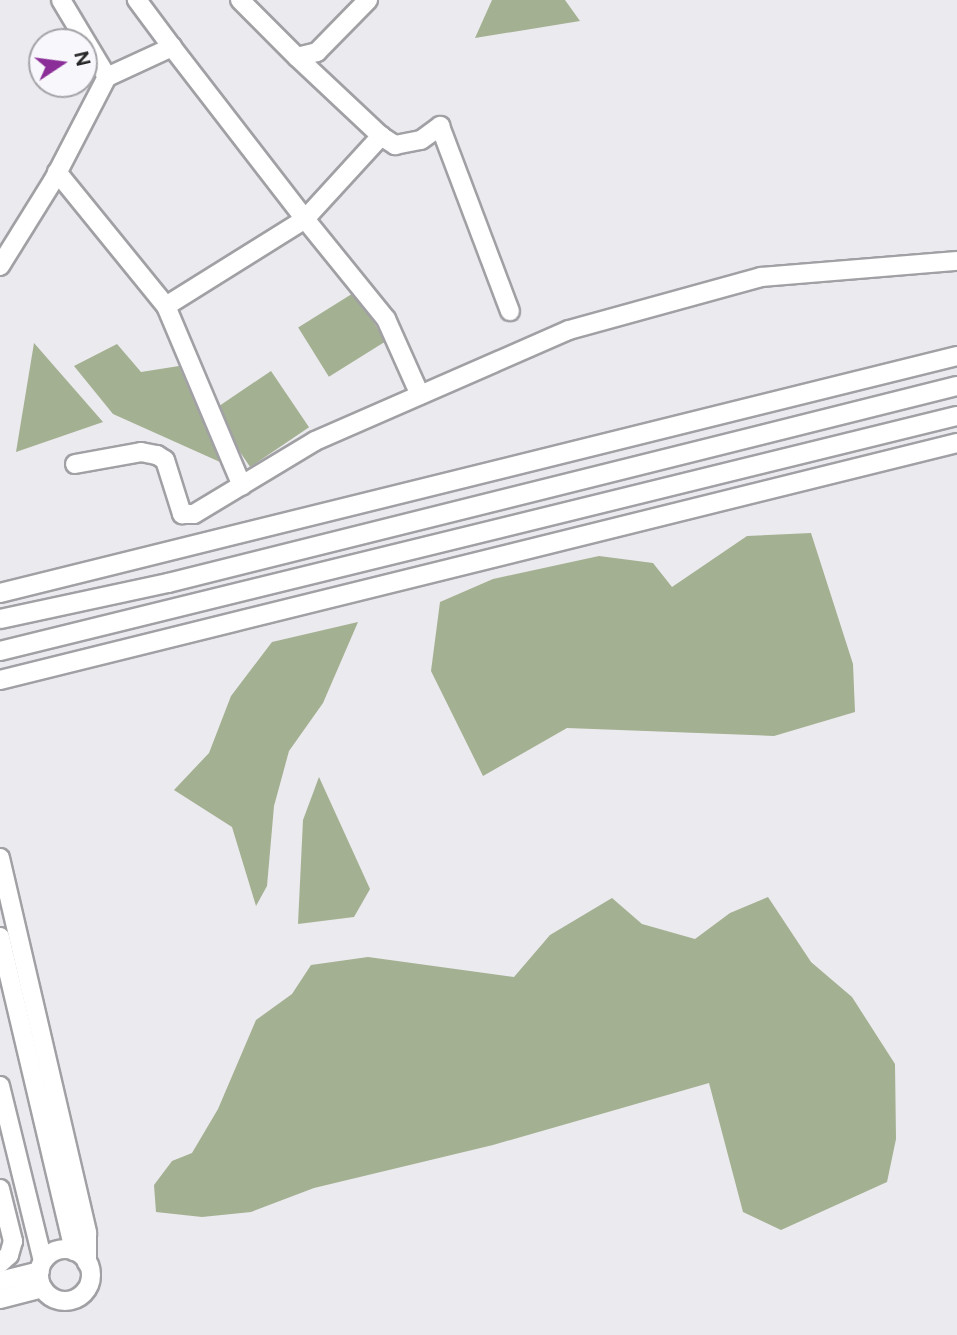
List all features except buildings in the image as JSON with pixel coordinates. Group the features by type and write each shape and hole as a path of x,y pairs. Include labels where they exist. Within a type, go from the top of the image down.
{"street":[{"path":"61,0 107,77"},
{"path":"137,0 305,219 386,319 420,395"},
{"path":"240,0 381,136 395,145 421,140 440,126 510,311"},
{"path":"297,57 317,52 368,0"},
{"path":"0,266 57,172 107,77 172,47"},
{"path":"166,306 305,219 381,136"},
{"path":"57,172 166,306 242,486"},
{"path":"75,464 141,452 157,455 165,460 182,514 194,514 315,441 569,330 761,277 957,261"},
{"path":"0,593 957,356"},
{"path":"0,619 167,583 957,386"},
{"path":"0,651 957,416"},
{"path":"0,680 957,443"},
{"path":"0,858 87,1233 81,1257"},
{"path":"0,937 54,1165 88,1287 76,1299 60,1301 42,1274 22,1172 0,1086"},
{"path":"22,1172 54,1165"},
{"path":"0,1189 13,1241 9,1255 0,1263"},
{"path":"0,1299 42,1274 57,1251 81,1257"},
{"path":"0,1281 42,1274"}],"green space":[{"path":"492,0 565,0 580,21 475,38"},
{"path":"355,292 386,341 329,377 298,328"},
{"path":"34,343 103,422 16,452"},
{"path":"117,344 141,372 179,366 220,462 113,414 74,366"},
{"path":"271,371 309,427 250,467 212,411"},
{"path":"811,533 853,664 855,712 774,736 567,728 483,776 431,671 440,602 493,579 599,556 653,563 672,587 747,536"},
{"path":"358,622 323,703 289,751 274,806 267,886 256,906 232,827 174,790 209,753 231,696 272,642"},
{"path":"319,777 370,889 354,917 298,924 303,820"},
{"path":"768,897 811,962 852,997 895,1064 896,1139 887,1182 781,1230 743,1212 709,1083 493,1145 314,1188 251,1212 202,1217 156,1212 154,1185 172,1161 192,1153 218,1109 256,1020 292,994 311,965 368,957 514,977 550,935 612,898 642,924 695,939 730,913"}]}
